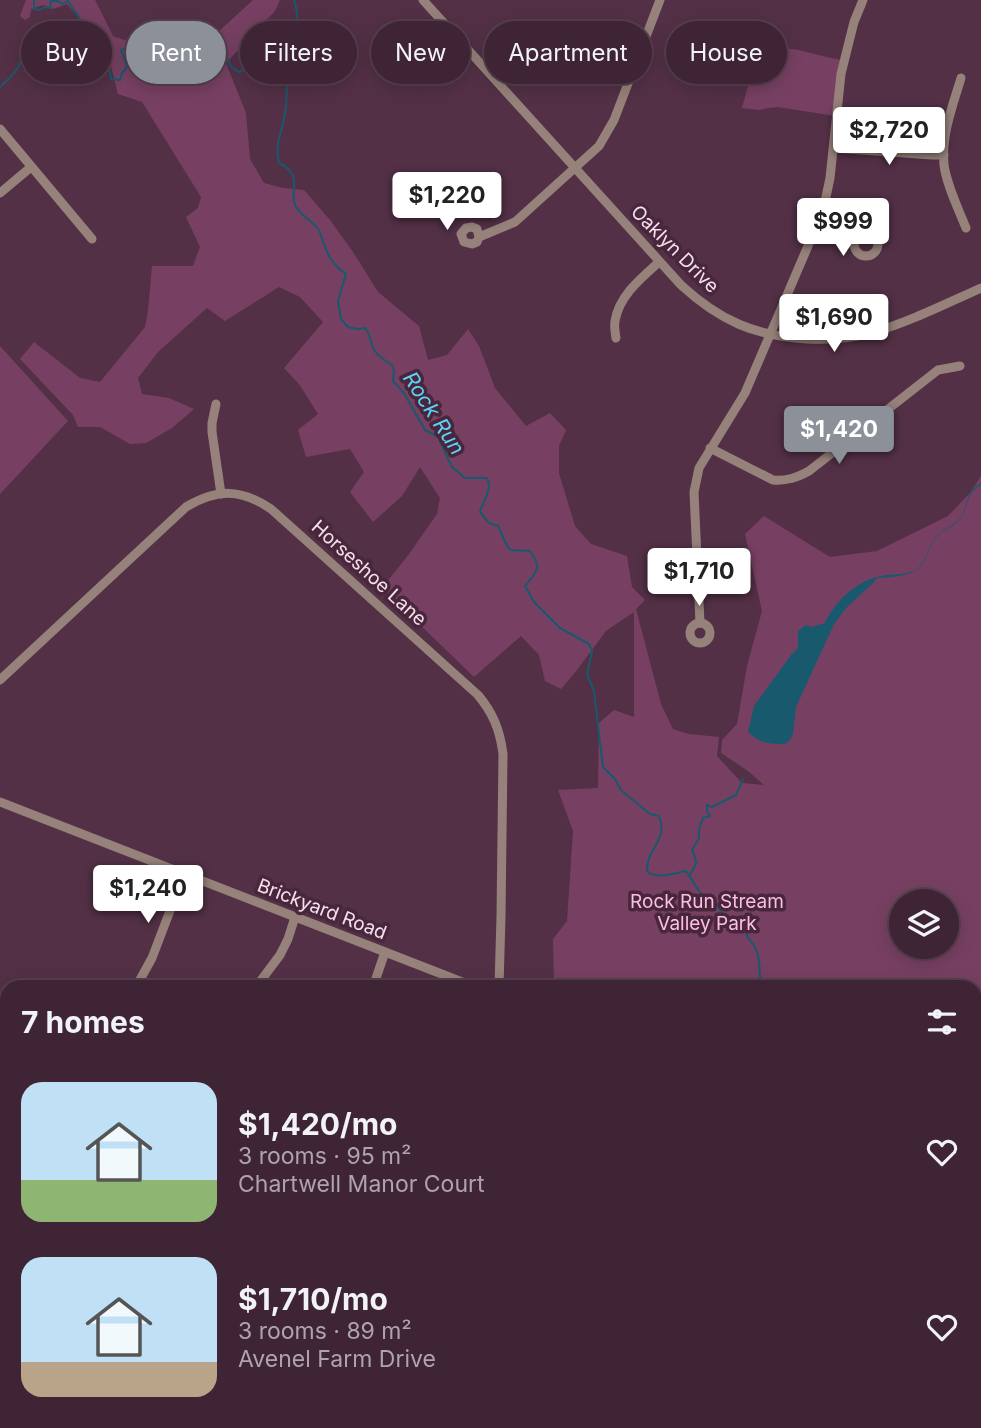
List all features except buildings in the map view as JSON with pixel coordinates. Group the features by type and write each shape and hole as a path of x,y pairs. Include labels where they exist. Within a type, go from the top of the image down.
{"street":[{"name":"Oaklyn Drive","path":"423,0 659,262 695,298 741,326 782,338 842,339 869,334 981,289"},
{"path":"479,237 515,222 599,146 610,127 660,0"},
{"path":"699,623 694,492 699,468 745,393 816,228 829,190 841,74 854,22 863,0"},
{"path":"961,78 943,145 944,167 966,228"},
{"path":"0,129 92,239"},
{"path":"834,148 944,155"},
{"path":"0,193 32,167"},
{"path":"816,228 854,242"},
{"path":"616,338 615,322 621,303 659,262"},
{"path":"710,448 773,480 794,479 938,370 960,366"},
{"path":"216,404 212,432 220,494"},
{"name":"Horseshoe Lane","path":"0,680 186,507 203,497 229,492 258,500 478,695 493,715 503,754 499,980"},
{"name":"Brickyard Road","path":"0,802 457,980"},
{"path":"140,980 152,958 184,874"},
{"path":"261,980 280,956 295,917"},
{"path":"375,980 385,952"}],"green space":[{"path":"26,0 95,0 106,21 81,21 67,4 53,9 43,5 31,9 30,17 25,20 20,16"},
{"path":"253,0 280,0 275,11 266,21 240,21 240,48 226,63 226,25"},
{"name":"Rock Run Stream Valley Park","path":"112,34 126,40 126,84 226,84 226,63 246,113 250,159 264,183 304,190 330,220 378,292 419,326 428,360 447,355 468,329 479,346 495,388 526,426 550,413 566,430 559,446 559,473 575,526 591,544 627,556 632,587 645,600 636,609 661,704 673,729 689,734 719,737 717,756 742,783 764,785 721,753 722,740 737,724 747,666 762,611 745,534 764,516 830,557 877,551 948,516 970,493 981,476 981,980 554,980 553,939 567,921 573,831 558,790 598,788 599,723 614,710 634,717 634,612 606,631 561,689 545,681 539,655 521,636 474,677 382,588 437,514 440,498 420,467 402,496 373,522 350,492 364,472 350,449 306,457 298,430 318,414 299,384 284,368 323,322 300,297 279,287 225,321 207,308 158,352 138,378 142,394 169,398 194,409 172,428 146,443 130,444 100,427 78,427 73,415 20,359 34,342 80,378 100,382 145,327 152,266 193,266 200,247 186,217 198,208 201,197 142,102 118,94 112,70"},
{"path":"787,48 842,60 835,116 778,107 760,110 742,108 748,84 787,84"},
{"path":"0,346 68,421 0,494"}],"water":[{"path":"981,483 971,495 961,517 956,523 947,529 959,519 970,494"},
{"path":"935,539 925,560 919,568 914,571 902,575 877,578 847,607 834,624 796,707 790,740 785,744 770,743 757,739 748,732 754,706 798,648 798,631 806,625 812,627 825,623 842,598 867,581 886,575 907,573 918,568"}],"waterway":[{"path":"34,0 34,9 39,10 50,8 51,1 63,4 68,1 82,27 88,25 94,39 105,41 109,51 106,64 111,79 120,80 127,67 121,50 128,48 137,56 167,68 179,55 180,47 226,56 231,67 240,72"},
{"name":"Rock Run","path":"294,0 297,20 287,44 286,105 278,145 279,163 287,168 293,178 295,205 318,229 330,257 346,274 338,301 341,319 348,327 365,328 374,350 392,365 393,381 404,393 425,430 438,437 452,467 465,478 487,478 488,491 480,512 489,523 498,526 511,550 530,551 534,557 536,570 525,586 534,602 560,628 589,644 592,651 587,674 594,691 603,767 621,790 650,814 659,816 661,832 650,856 647,871 655,875 686,871 701,894 713,899 723,915 728,918 748,916 751,927 746,934 758,954 760,980"},
{"path":"0,87 21,61"},
{"path":"690,875 696,863 692,850 699,838 699,829 703,818 710,816 707,805 712,807 736,795 743,779"}]}
